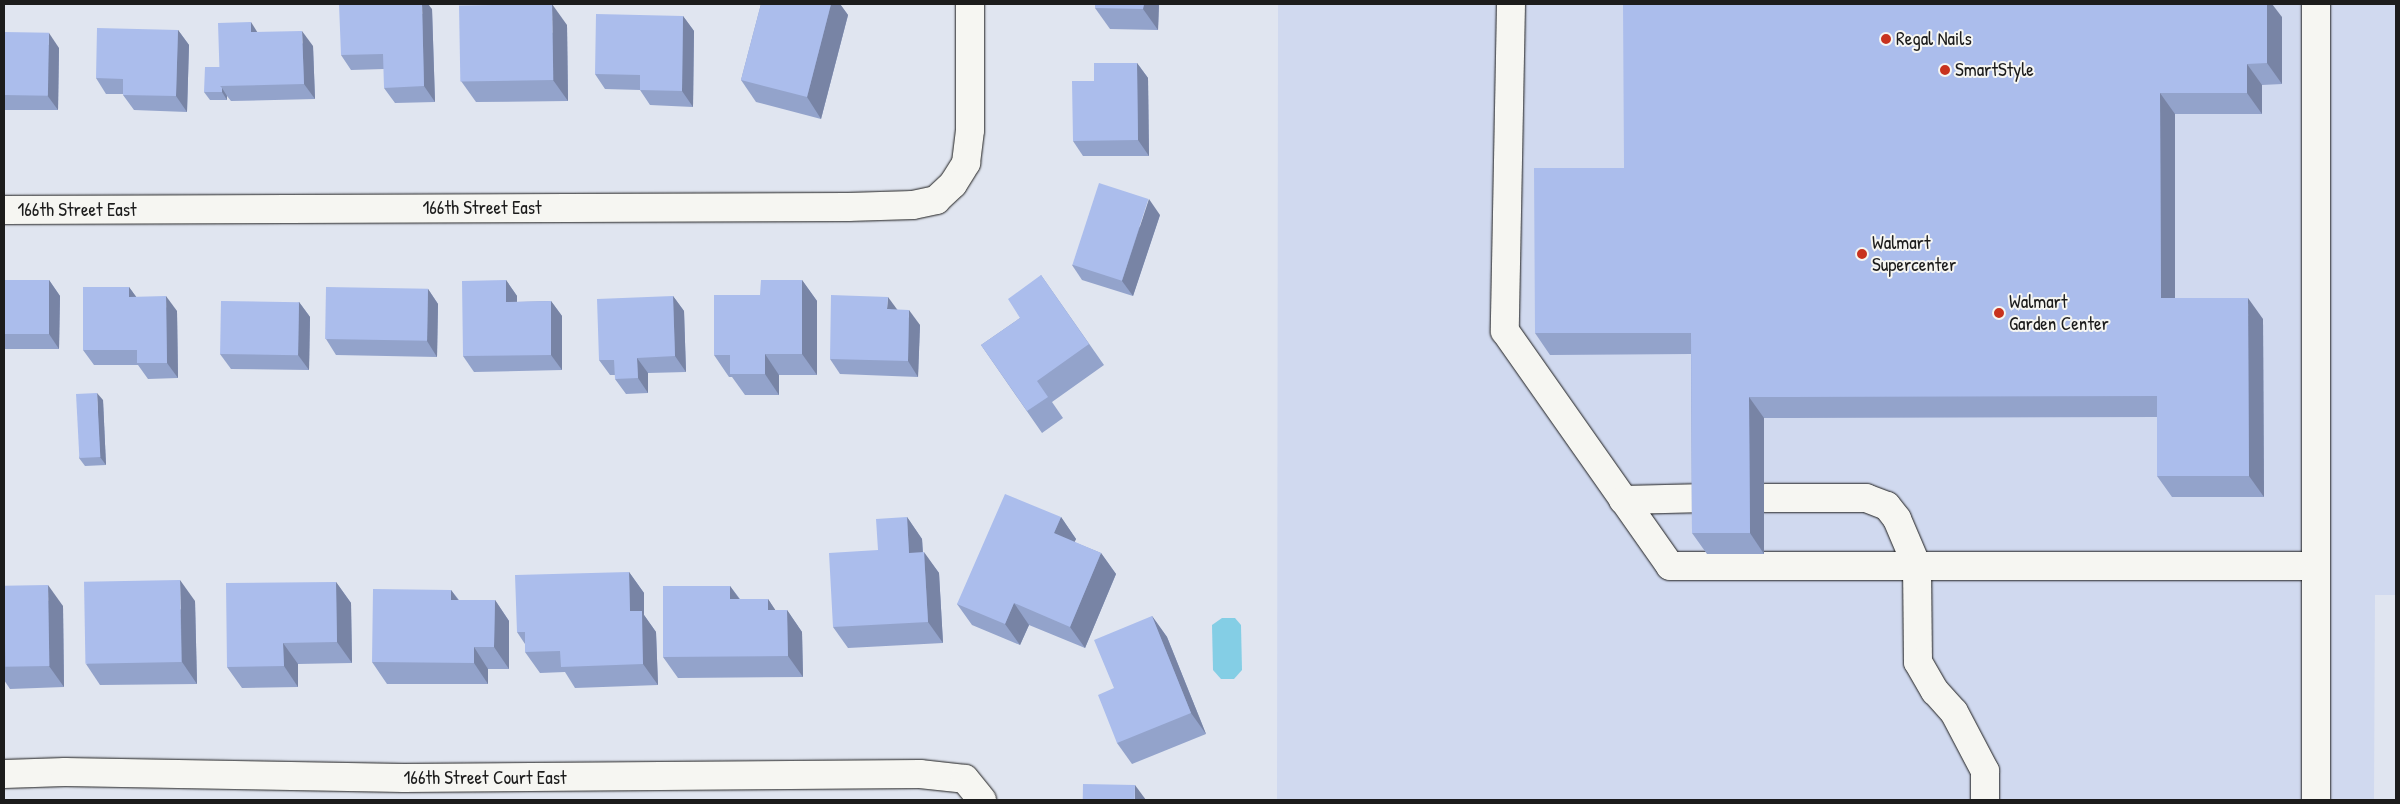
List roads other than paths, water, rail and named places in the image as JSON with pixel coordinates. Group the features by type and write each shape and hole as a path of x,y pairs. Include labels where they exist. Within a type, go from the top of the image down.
{"street":[{"name":"166th Street East","path":"4,210 848,207 913,205 936,200 953,184 966,163 970,130 970,4"},
{"path":"1511,4 1505,331 1670,566 2316,566"},
{"path":"2316,4 2316,800"},
{"path":"1623,500 1706,498"},
{"path":"1765,498 1866,498 1886,506 1897,518 1917,566 1918,662 1935,691 1954,712 1985,771 1985,800"},
{"name":"166th Street Court East","path":"4,774 65,772 404,789 920,774 965,779 982,800"}],"water":[{"path":"1222,618 1235,618 1241,625 1242,670 1234,679 1221,679 1213,670 1212,625"}],"place":[{"name":"Regal Nails","path":"1886,39"},
{"name":"SmartStyle","path":"1945,70"},
{"name":"Walmart Supercenter","path":"1862,254"},
{"name":"Walmart Garden Center","path":"1999,313"}]}
